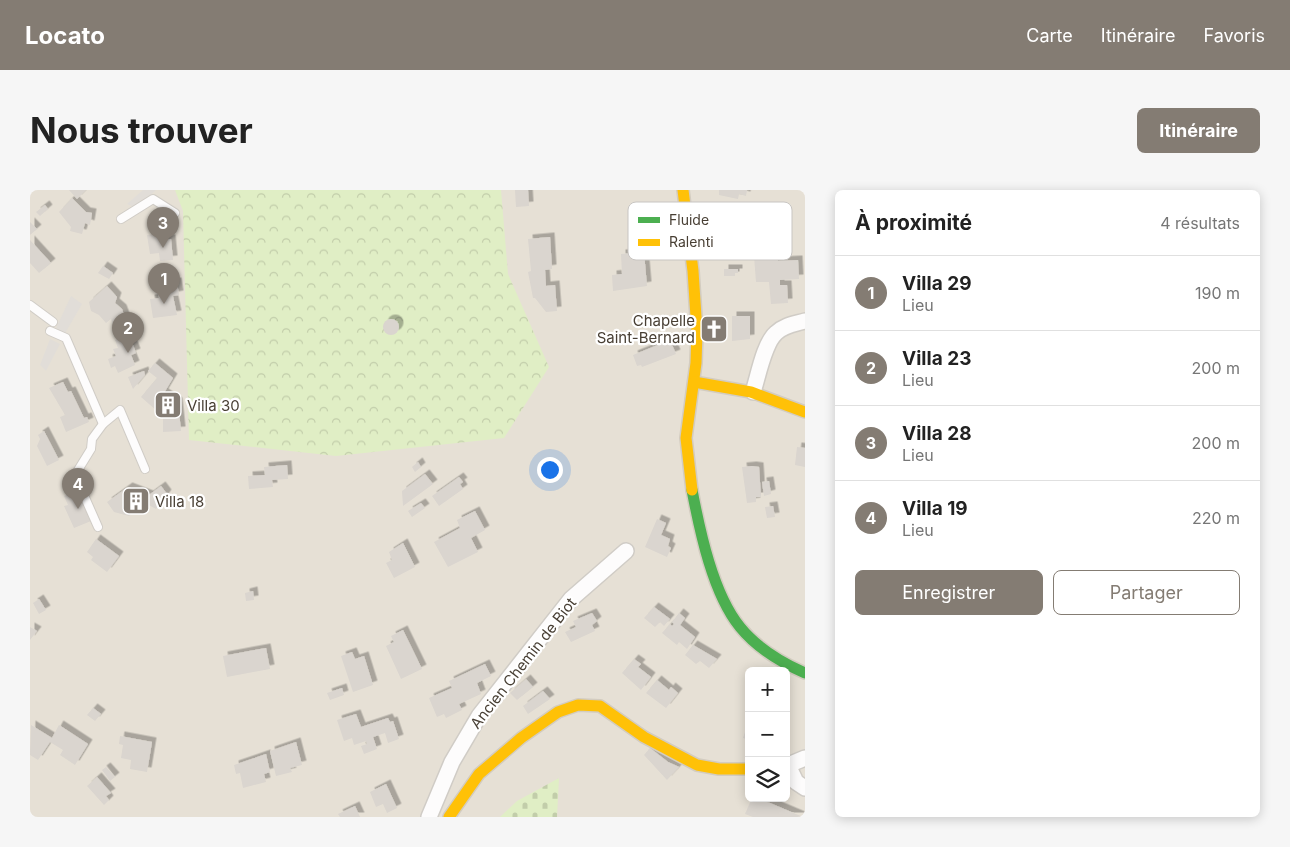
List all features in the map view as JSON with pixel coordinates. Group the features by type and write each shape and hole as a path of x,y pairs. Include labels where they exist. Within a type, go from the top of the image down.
{"main road":[{"path":"691,260 695,297 697,351 686,437 688,469 707,547 731,615 770,655 805,673"},
{"path":"694,382 728,385 753,392 805,412"},
{"path":"449,817 479,774 521,738 558,712 578,705 600,706 644,737 697,765 719,769 745,770"}],"street":[{"path":"753,392 767,348 774,334 786,326 805,321"},
{"name":"Ancien Chemin de Biot","path":"429,817 452,762 479,716 571,598 626,551"},
{"path":"790,765 805,758"},
{"path":"790,771 796,782 805,788"}],"lane":[{"path":"121,219 153,199 175,213"},
{"path":"30,305 53,322"},
{"path":"50,331 66,338 103,424"},
{"path":"98,527 76,475 91,449 92,439 103,424 120,410 145,470"}],"shaded area":[{"path":"30,190 805,190 805,817 30,817"},
{"path":"143,190 156,190 136,208 127,204"},
{"path":"71,296 82,304 64,335 56,328"},
{"path":"50,339 60,344 46,371 40,365"}],"green space":[{"path":"175,190 501,190 508,274 549,367 504,438 336,456 189,440 183,211"},
{"path":"559,778 557,817 500,817 517,801"}],"building":[{"path":"69,190 86,190 77,199"},
{"path":"515,190 528,190 529,206 516,207"},
{"path":"719,190 747,190 746,196 739,194 738,199 719,195"},
{"path":"72,198 86,212 92,213 90,225 85,223 82,234 70,231 71,227 59,212"},
{"path":"45,205 48,209 40,216 36,212"},
{"path":"30,222 37,229 30,235"},
{"path":"163,233 164,240 171,239 173,260 160,261 159,253 150,254 147,235"},
{"path":"550,237 552,269 545,270 546,286 555,285 557,311 546,312 533,298 528,272 531,271 528,239"},
{"path":"30,240 51,263 39,273 30,263"},
{"path":"628,253 628,260 645,260 647,286 613,291 612,275 622,274 621,254"},
{"path":"754,260 798,260 799,279 780,280 780,285 787,285 788,303 771,304 769,282 756,282"},
{"path":"103,266 113,273 109,279 98,273"},
{"path":"724,269 738,269 738,273 735,273 735,276 724,276"},
{"path":"177,282 179,295 173,296 177,315 153,318 150,299 159,298 158,292 163,291 162,284"},
{"path":"107,286 117,297 115,303 122,309 126,320 113,326 111,319 106,323 99,315 91,311 89,302"},
{"path":"732,316 750,316 750,339 732,341"},
{"path":"391,319 399,327 391,335 383,327"},
{"name":"Chapelle Saint-Bernard","path":"707,325 719,326 721,331 718,333 706,333"},
{"path":"129,334 136,353 131,355 135,365 118,373 115,366 111,368 108,359 116,356 113,349 118,348 115,340"},
{"path":"670,340 676,354 642,367 641,365 637,366 633,355"},
{"name":"Villa 30","path":"155,363 173,378 164,393 178,402 181,431 163,432 163,411 160,408 157,411 141,397 157,378 148,371"},
{"path":"144,371 145,375 133,389 128,377"},
{"path":"63,382 68,392 71,391 84,418 87,417 89,422 66,432 60,417 65,415 49,388"},
{"path":"44,431 59,460 47,466 37,446 40,439 38,435"},
{"path":"797,447 805,448 805,467 795,465"},
{"path":"418,462 421,467 415,472 412,467"},
{"path":"287,465 288,479 272,480 273,487 249,489 248,476 265,475 264,467"},
{"path":"742,467 759,467 761,497 756,497 756,502 747,503"},
{"path":"425,474 433,484 403,506 402,491"},
{"path":"459,477 463,482 460,484 463,489 439,506 432,496"},
{"path":"769,481 771,494 764,496 762,482"},
{"name":"Villa 18","path":"161,486 167,494 156,509 147,504 141,514 133,512 129,516 114,512 107,502 128,487 149,495"},
{"path":"78,490 91,521 74,528 64,506 68,505 64,496"},
{"path":"421,503 425,508 412,517 408,511"},
{"path":"773,506 775,517 767,518 765,507"},
{"path":"475,511 485,530 471,538 478,552 448,567 434,542 460,528 457,520"},
{"path":"657,519 666,523 661,535 670,539 668,546 671,548 667,557 645,547"},
{"path":"96,539 119,556 107,572 91,560 93,557 87,552"},
{"path":"403,543 415,567 394,578 386,563 392,560 389,552"},
{"path":"253,591 254,600 246,601 245,593"},
{"path":"39,599 46,610 39,614 33,603"},
{"path":"654,607 670,619 664,626 660,622 655,627 644,618"},
{"path":"592,613 597,621 592,625 595,631 571,642 565,632 576,627 573,621"},
{"path":"679,613 685,618 680,625 695,637 687,649 679,642 677,645 662,633 670,624 672,626 674,624 672,622"},
{"path":"30,627 37,631 30,640"},
{"path":"403,630 422,669 401,679 386,646 394,642 391,636"},
{"path":"693,645 717,659 709,668 700,661 696,664 685,655"},
{"path":"266,648 270,669 227,677 223,656"},
{"path":"352,652 355,659 364,656 373,685 353,692 341,656"},
{"path":"634,659 641,664 638,667 651,677 641,690 622,673"},
{"path":"485,664 491,676 477,683 481,694 459,704 462,710 446,718 444,714 437,717 429,698 452,688 449,681"},
{"path":"526,679 533,687 517,700 510,693"},
{"path":"657,680 669,690 671,687 678,693 666,708 646,693"},
{"path":"342,688 344,695 330,700 327,693"},
{"path":"543,691 550,699 528,714 523,706"},
{"path":"93,708 101,714 95,721 87,715"},
{"path":"356,714 361,727 388,718 390,722 393,721 399,739 388,743 385,733 373,737 377,749 364,754 361,746 367,744 366,741 354,745 352,738 344,741 337,720"},
{"path":"31,725 52,738 59,725 88,744 75,765 60,755 63,750 50,742 38,760 30,755"},
{"path":"120,736 152,742 147,772 130,769 131,760 121,758 123,745 119,744"},
{"path":"296,742 302,765 290,768 292,772 276,776 270,751"},
{"path":"650,748 668,762 679,767 667,780 644,755"},
{"path":"266,754 270,772 264,774 266,782 243,788 240,773 236,774 234,765"},
{"path":"106,767 115,777 110,781 102,770"},
{"path":"97,777 111,793 106,796 109,800 104,805 87,786"},
{"path":"386,784 397,808 387,813 383,804 376,807 370,792"},
{"path":"750,802 766,802 803,817 753,817 745,814"},
{"path":"355,806 360,817 340,817 338,814"}],"traffic: fast":[{"path":"692,490 709,562 722,598 731,613 740,627 761,648 805,673"}],"traffic: slow":[{"path":"683,190 684,202"},
{"path":"692,260 697,332 696,363 686,438 692,490"},
{"path":"694,382 751,392 805,412"},
{"path":"449,817 479,774 521,738 558,712 578,705 600,706 644,737 697,765 719,769 745,769"}],"place":[{"name":"Villa 28","path":"163,248"},
{"name":"Villa 29","path":"164,304"},
{"name":"Chapelle Saint-Bernard","path":"714,329"},
{"name":"Villa 23","path":"128,353"},
{"name":"Villa 30","path":"168,405"},
{"name":"Villa 18","path":"136,501"},
{"name":"Villa 19","path":"78,509"}]}
